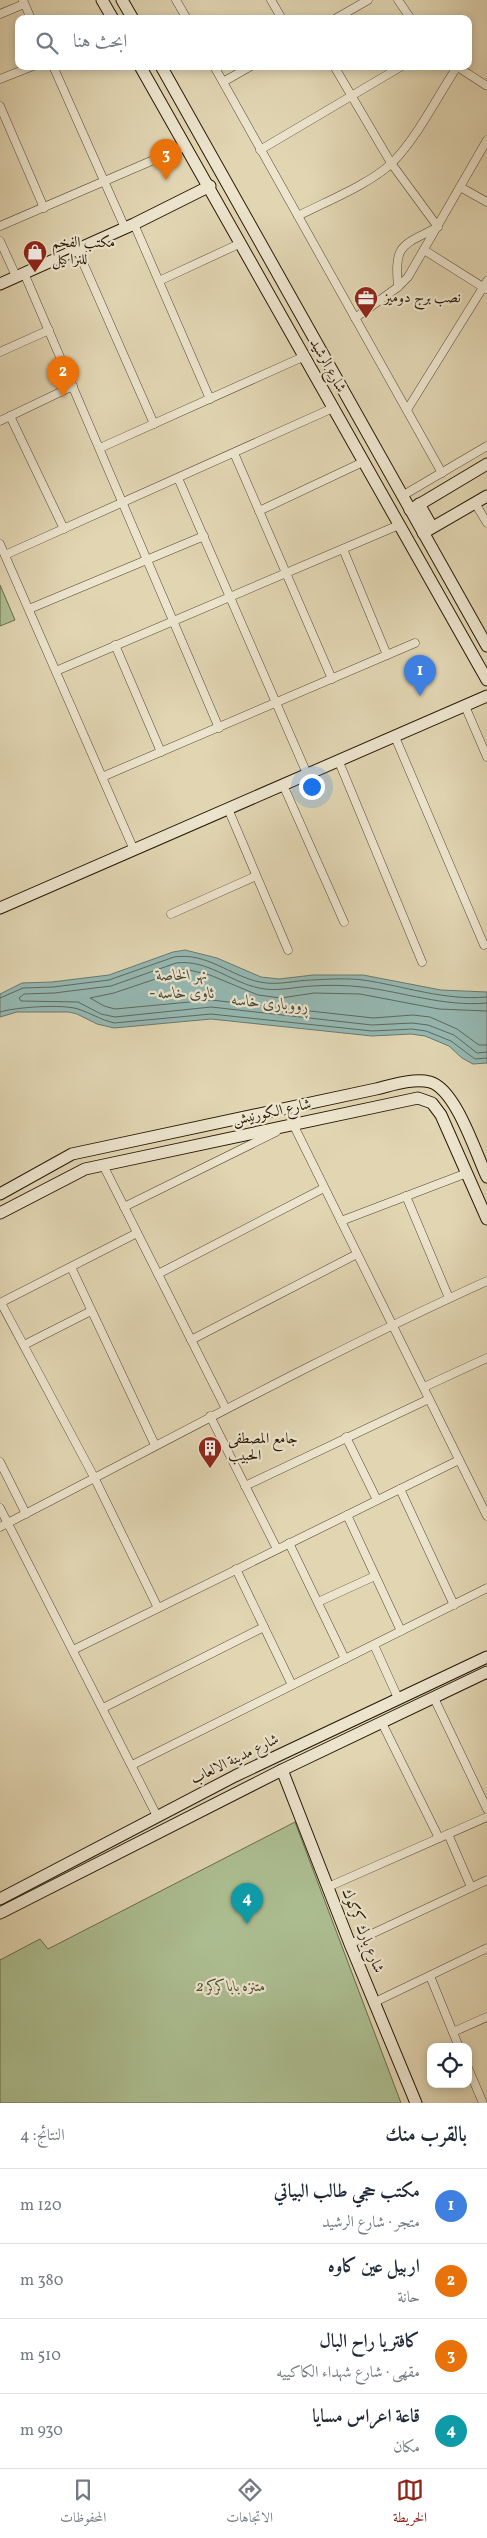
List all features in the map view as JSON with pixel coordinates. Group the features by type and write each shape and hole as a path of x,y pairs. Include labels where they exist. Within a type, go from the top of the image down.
{"main road":[{"path":"102,0 111,15"},
{"path":"122,0 131,15"},
{"name":"شارع الرشيد","path":"142,70 210,186 398,525 487,680"},
{"name":"شارع الرشيد","path":"163,70 402,496 414,507 427,530 487,646"},
{"path":"0,284 129,226 210,186"},
{"path":"288,325 302,317"},
{"path":"414,507 487,464"},
{"path":"427,530 487,496"},
{"path":"0,908 284,787 487,696"},
{"name":"شارع الكورنيش","path":"0,1194 72,1154 376,1089 422,1082 439,1086 453,1102 487,1177"},
{"name":"شارع الكورنيش","path":"0,1213 85,1169 293,1124 424,1099 432,1103 441,1115 487,1219"},
{"path":"22,1181 32,1197"},
{"name":"شارع مدينة الالعاب","path":"0,1899 157,1816 330,1730 487,1656"},
{"name":"شارع مدينة الالعاب","path":"0,1913 282,1770 487,1672"},
{"path":"330,1730 337,1744"},
{"name":"شارع بارك كركوك","path":"282,1770 350,1944 416,2103"},
{"path":"98,1847 106,1860"}],"street":[{"path":"176,0 185,15"},
{"path":"271,0 280,15"},
{"path":"340,15 354,3 368,0"},
{"path":"398,0 408,15"},
{"path":"0,14 24,2 29,15"},
{"path":"0,79 23,70"},
{"path":"55,70 106,182 159,281 210,399"},
{"path":"216,70 442,473"},
{"path":"222,82 244,70"},
{"path":"336,70 391,163 438,227"},
{"path":"260,150 395,70"},
{"path":"298,216 375,175 391,163 410,140 454,70"},
{"path":"461,70 487,86"},
{"path":"0,106 44,208"},
{"path":"355,318 398,287 408,277 487,140"},
{"path":"0,226 186,146"},
{"path":"460,187 487,202"},
{"path":"398,287 396,266 399,252 404,246 438,227"},
{"path":"0,241 49,330 219,728"},
{"path":"159,281 241,243"},
{"path":"77,249 154,424"},
{"path":"407,410 486,286 424,250"},
{"path":"0,341 2,351 49,330"},
{"path":"100,448 305,356"},
{"path":"0,421 73,386"},
{"path":"5,555 334,408"},
{"path":"10,416 64,529"},
{"path":"402,496 487,446"},
{"path":"234,452 332,679"},
{"path":"259,511 363,462"},
{"path":"178,478 308,776"},
{"path":"475,503 487,523"},
{"path":"56,671 398,525"},
{"path":"29,609 204,536"},
{"path":"0,544 134,850"},
{"path":"343,549 387,655"},
{"path":"102,777 415,643"},
{"path":"115,646 161,752"},
{"path":"464,706 487,757"},
{"path":"395,737 484,945"},
{"path":"339,762 422,962"},
{"path":"284,787 344,922"},
{"path":"229,810 288,950"},
{"path":"171,914 256,876"},
{"path":"124,1207 293,1124 487,1516"},
{"path":"103,1165 226,1409"},
{"path":"341,1221 467,1173"},
{"path":"158,1274 324,1188"},
{"path":"406,1196 449,1298"},
{"path":"137,1233 0,1303 94,1477 158,1608"},
{"path":"191,1340 357,1254"},
{"path":"71,1267 155,1445"},
{"path":"4,1525 210,1416 392,1324 487,1281"},
{"path":"24,1346 92,1311"},
{"path":"424,1387 487,1358"},
{"path":"245,1486 429,1398"},
{"path":"210,1416 277,1549"},
{"path":"346,1437 377,1500"},
{"path":"73,1650 459,1460"},
{"path":"0,1462 26,1514"},
{"path":"400,1488 454,1605"},
{"path":"0,1508 4,1525 73,1650 157,1816"},
{"path":"346,1515 401,1631"},
{"path":"289,1543 345,1659"},
{"path":"236,1569 292,1685"},
{"path":"318,1602 375,1576"},
{"path":"132,1765 487,1588"},
{"path":"103,1708 264,1627"},
{"path":"374,1645 398,1698"},
{"path":"434,1698 487,1809"},
{"path":"382,1722 439,1838"},
{"path":"328,1887 487,1817"},
{"path":"448,1834 471,1887"},
{"path":"350,1944 487,1880"},
{"path":"375,2002 487,1948"},
{"path":"430,1976 457,2043"},
{"path":"453,2032 487,2017"},
{"path":"472,2077 483,2103"}],"green space":[{"path":"0,585 15,620 0,626"},
{"name":"متنزه باباكركر 2","path":"295,1822 401,2103 0,2103 0,1960 40,1939 48,1949"}],"water":[{"name":"نهر الخاصة - ئاوی خاسە","path":"185,950 217,958 261,977 279,979 313,975 363,975 441,990 487,992 487,1063 473,1064 462,1058 449,1046 425,1036 411,1034 372,1036 211,1019 114,1028 97,1024 69,1012 17,1012 0,1017 0,994 22,983 52,982 109,975 173,952"}],"place":[{"name":"كافتريا راح البال","path":"166,180"},
{"name":"مكتب الفخم للنراكيل","path":"35,273"},
{"name":"نصب برج دوميز","path":"366,319"},
{"name":"اربيل عين كاوه","path":"63,397"},
{"name":"مكتب حجي طالب البياتي","path":"420,696"},
{"name":"جامع المصطفى الحبيب","path":"210,1469"},
{"name":"قاعة اعراس مسايا","path":"247,1924"}],"water label":[{"name":"ڕووباری خاسە","path":"270,1004"}]}
